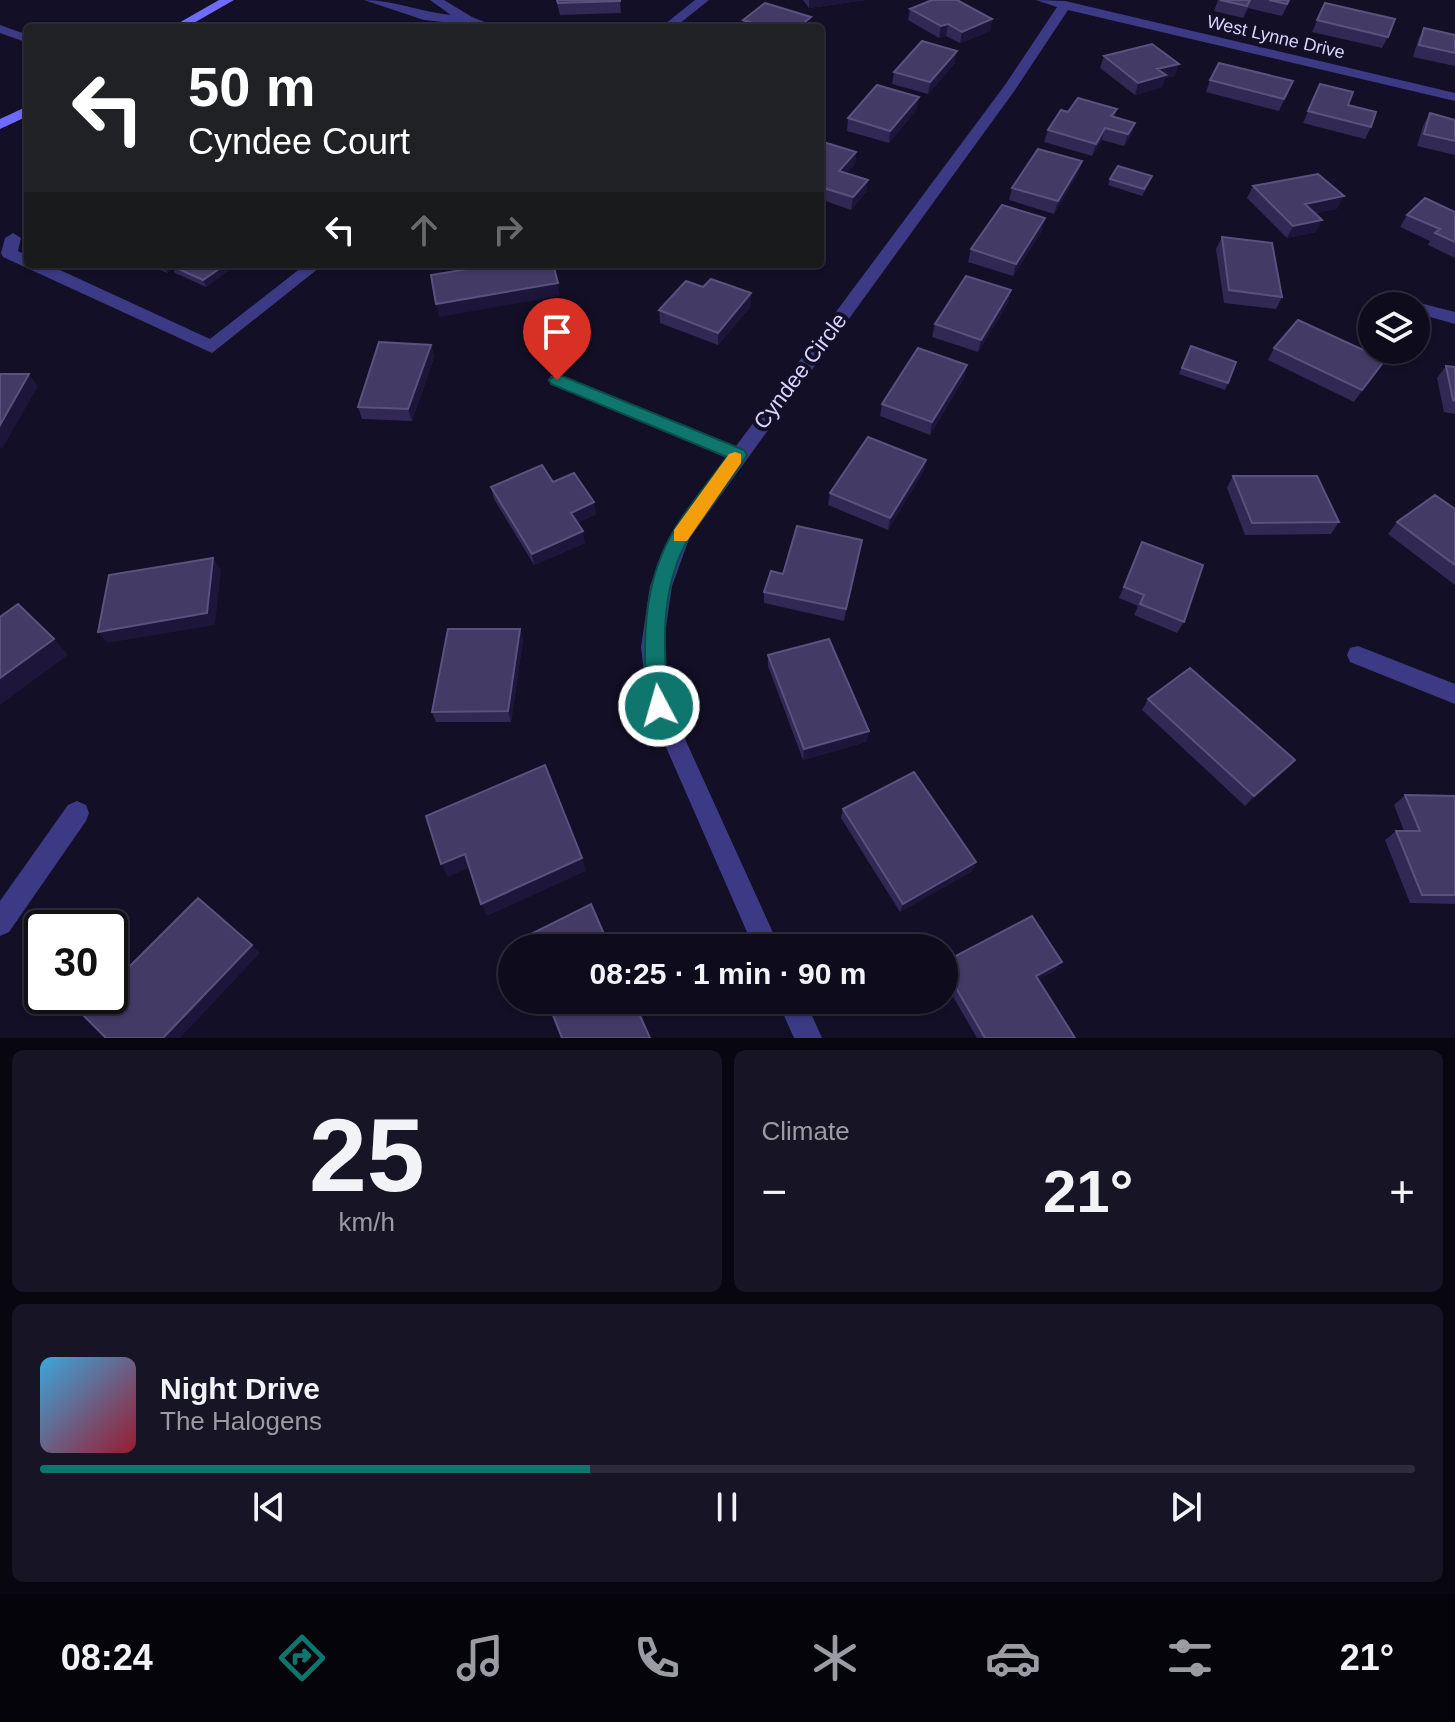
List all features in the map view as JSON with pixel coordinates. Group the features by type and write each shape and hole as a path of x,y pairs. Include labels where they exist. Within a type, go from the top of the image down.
{"main road":[{"path":"183,24 225,0"},
{"path":"0,125 24,112"}],"street":[{"path":"370,0 424,16 481,24"},
{"path":"436,0 468,20"},
{"path":"671,24 703,0"},
{"name":"West Lynne Drive","path":"1042,0 1455,97"},
{"name":"Cyndee Circle","path":"761,934 659,706 652,647 661,586 680,536 1010,87 1065,5"},
{"path":"0,29 24,38"},
{"path":"14,233 9,253 24,260"},
{"path":"42,268 212,347 311,268"},
{"path":"1430,311 1455,318"},
{"path":"557,380 738,455"},
{"path":"1358,655 1455,694"},
{"path":"0,923 77,813"},
{"path":"797,1014 808,1038"}],"building":[{"path":"557,0 620,0 620,1 558,3"},
{"path":"932,0 957,0 992,19 962,32 948,24 941,26 910,9"},
{"path":"1220,0 1250,0 1247,6"},
{"path":"765,3 811,17 802,24 756,24 743,20"},
{"path":"1325,3 1395,19 1388,37 1317,20"},
{"path":"1424,28 1455,35 1455,53 1419,45"},
{"path":"922,41 957,51 930,82 894,72"},
{"path":"1152,44 1179,64 1157,69 1166,75 1138,83 1104,56"},
{"path":"1219,63 1293,81 1284,99 1210,80"},
{"path":"1320,84 1353,92 1348,105 1376,112 1371,127 1308,111"},
{"path":"877,85 919,97 890,131 848,118"},
{"path":"1078,98 1117,109 1111,116 1135,123 1128,134 1105,128 1096,144 1048,130 1061,110 1068,112"},
{"path":"1430,113 1455,120 1455,141 1424,134"},
{"path":"824,142 856,152 839,171 868,180 853,197 824,188"},
{"path":"1038,149 1082,161 1058,201 1012,188"},
{"path":"1118,166 1152,176 1144,189 1110,179"},
{"path":"1318,174 1344,196 1305,204 1322,220 1293,226 1253,186"},
{"path":"1425,198 1455,212 1455,242 1435,233 1440,229 1407,215"},
{"path":"1002,205 1045,218 1016,264 971,249"},
{"path":"1222,237 1272,243 1282,297 1229,290"},
{"path":"176,268 220,268 203,280"},
{"path":"474,268 554,268 558,283 436,304 431,275"},
{"path":"966,276 1011,290 981,340 935,324"},
{"path":"711,279 751,293 718,333 659,310 686,281 703,287"},
{"path":"1298,320 1358,348 1358,364 1382,364 1362,390 1274,348"},
{"path":"379,342 431,345 408,409 358,407"},
{"path":"1191,346 1236,362 1228,383 1182,368"},
{"path":"918,348 967,365 932,422 882,404"},
{"path":"1446,366 1455,367 1455,401 1453,400"},
{"path":"0,374 29,374 0,425"},
{"path":"868,437 926,460 890,518 830,493"},
{"path":"542,465 553,482 574,473 594,502 571,513 583,531 532,554 491,487"},
{"path":"1233,476 1317,476 1339,522 1252,523"},
{"path":"1435,495 1455,509 1455,565 1397,522"},
{"path":"797,526 862,540 846,609 764,592 771,571 783,574"},
{"path":"1142,542 1203,565 1184,622 1140,604 1144,595 1124,587"},
{"path":"213,558 207,613 98,632 109,575"},
{"path":"18,604 54,639 0,678 0,617"},
{"path":"448,629 520,629 508,711 432,712"},
{"path":"829,639 869,731 804,749 768,655"},
{"path":"1190,668 1295,760 1254,796 1148,699"},
{"path":"545,765 582,858 481,904 465,854 441,864 426,816"},
{"path":"914,772 976,862 903,904 843,809"},
{"path":"1405,795 1455,796 1455,895 1422,895 1396,831 1420,831"},
{"path":"198,898 252,945 163,1038 106,1038 82,1014 128,1014 128,968"},
{"path":"591,904 604,934 531,934"},
{"path":"1032,916 1062,962 1036,976 1075,1038 985,1038 958,991 958,955"},
{"path":"553,1014 639,1014 650,1038 562,1038"}],"slow traffic":[{"path":"680,536 735,459"}],"route":[{"path":"557,380 738,455 680,536 661,586 652,647 659,706"}]}
